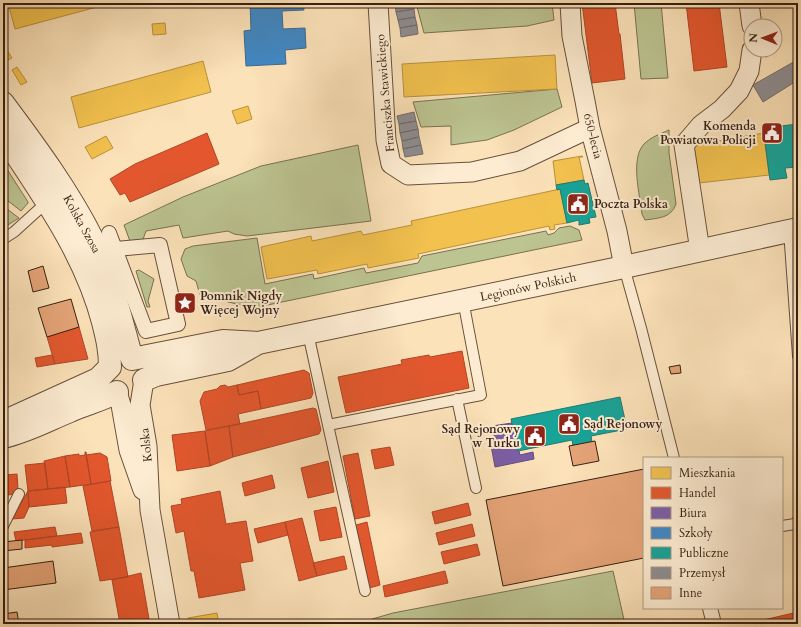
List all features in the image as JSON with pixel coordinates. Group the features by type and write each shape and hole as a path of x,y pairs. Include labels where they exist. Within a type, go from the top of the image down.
{"street":[{"name":"Franciszka Stawickiego","path":"378,3 386,140 392,164 408,175 472,172 520,161 590,128"},
{"name":"650-lecia","path":"570,3 572,36 590,128 617,231 624,267"},
{"path":"749,3 751,18"},
{"path":"700,251 684,145 701,125 722,109 739,91 749,70 751,58"},
{"name":"Kolska Szosa","path":"3,103 32,142 66,193 94,241 104,266 132,359"},
{"name":"Kolska Szosa","path":"3,135 47,202 73,246 87,274 105,331 110,352 110,367"},
{"name":"Legionów Polskich","path":"132,359 223,341 258,343 794,230"},
{"path":"109,233 146,331 178,324 160,245 116,249"},
{"name":"Legionów Polskich","path":"144,380 156,375 228,360 258,343"},
{"path":"3,425 10,419 98,379 110,367 117,360 122,358 132,359 141,365 144,380 139,389 134,392 123,394 117,392 109,382 108,372 110,367"},
{"name":"Kolska","path":"144,380 140,405 147,446 150,510 170,624"},
{"path":"3,437 16,434 73,410 104,399 117,392"},
{"name":"Kolska","path":"117,392 121,405 129,450 150,510"},
{"path":"710,609 714,624"}],"lane":[{"path":"3,239 14,232 47,202"},
{"path":"794,230 798,356"},
{"path":"624,267 674,457"},
{"path":"328,425 481,395 463,300"},
{"path":"308,333 365,591"},
{"path":"457,399 476,488"},
{"path":"3,526 19,494"},
{"path":"783,526 796,524 798,520"}],"green space":[{"path":"416,3 552,3 554,20 527,26 424,33"},
{"path":"634,3 661,3 668,78 641,79"},
{"path":"557,89 562,107 514,130 487,140 451,145 451,126 421,127 413,102"},
{"path":"669,130 669,153 676,204 674,209 668,215 660,218 645,220 642,214 637,178 640,151 644,144"},
{"path":"358,145 371,221 247,236 234,234 228,231 183,238 179,225 146,231 141,245 131,244 124,225 183,197 261,166"},
{"path":"3,163 28,202 21,211 3,197"},
{"path":"3,206 19,218 3,228"},
{"path":"570,226 579,230 582,240 253,308 200,295 196,281 187,276 181,259 185,249 193,246 257,238 265,284 313,274 314,279 364,268 366,273 418,263 422,256 546,231 548,235 554,233 559,228"},
{"path":"139,270 154,279 148,301 150,307 147,307 136,271"},
{"path":"613,571 625,624 355,624 393,613"}],"building: Mieszkania":[{"path":"8,3 112,3 15,29"},
{"path":"165,23 166,34 153,35 152,24"},
{"path":"3,44 12,58 6,61 3,56"},
{"path":"555,55 557,89 404,97 402,64"},
{"path":"203,61 211,92 79,128 71,97"},
{"path":"17,67 27,82 21,85 12,70"},
{"path":"248,106 252,119 237,124 232,111"},
{"path":"764,133 769,175 699,183 694,145"},
{"path":"106,136 113,148 92,159 85,147"},
{"path":"582,156 583,157 579,157 584,180 556,185 553,161"},
{"path":"560,189 567,223 554,225 555,229 550,230 549,226 418,254 419,258 368,268 367,264 318,274 317,270 267,279 261,247 311,236 312,241 361,231 363,235 412,225 411,221"},
{"path":"217,613 219,624 189,624 188,618"}],"building: Handel":[{"path":"582,3 615,3 625,79 592,83"},
{"path":"686,3 719,3 727,67 694,71"},
{"path":"207,133 219,164 130,202 125,193 120,195 110,179 135,164"},
{"path":"79,327 88,359 55,364 47,337"},
{"path":"462,351 469,388 346,413 338,377 402,364 401,360 429,355 430,357"},
{"path":"52,355 55,364 37,367 35,358"},
{"path":"304,370 309,373 313,393 311,398 261,409 258,391 239,395 237,385"},
{"path":"225,385 228,387 237,385 239,395 258,391 261,409 238,414 240,424 206,430 200,401 204,392 217,389 220,386"},
{"path":"313,408 316,409 321,430 319,434 233,457 229,426"},
{"path":"229,426 233,457 210,466 205,431"},
{"path":"205,431 210,466 177,471 172,435"},
{"path":"390,447 394,465 375,469 371,450"},
{"path":"85,452 91,484 70,487 65,456 79,454 79,456 85,455"},
{"path":"100,453 107,457 111,481 91,484 86,455"},
{"path":"358,453 370,516 355,519 343,456"},
{"path":"65,456 70,487 48,489 44,461"},
{"path":"328,461 334,492 308,498 301,468"},
{"path":"45,463 48,489 28,491 25,465"},
{"path":"17,474 18,489 15,494 8,495 5,475"},
{"path":"272,475 275,488 245,496 242,483"},
{"path":"5,479 8,498 3,506 3,481"},
{"path":"110,481 119,527 92,531 83,486"},
{"path":"65,487 67,503 29,507 28,491"},
{"path":"28,491 29,507 24,518 12,519"},
{"path":"220,491 226,524 246,521 253,561 240,563 245,590 199,598 194,571 191,571 184,531 176,533 171,506 182,504 181,499"},
{"path":"468,503 471,515 435,524 432,512"},
{"path":"336,507 342,537 320,541 314,511"},
{"path":"302,518 317,576 299,581 285,522"},
{"path":"285,522 288,535 258,543 254,529"},
{"path":"367,522 380,585 369,588 356,525"},
{"path":"472,524 475,536 439,545 436,533"},
{"path":"55,527 57,536 16,541 14,532"},
{"path":"119,527 128,577 100,581 90,532"},
{"path":"81,533 83,543 52,547 52,545 25,548 25,540"},
{"path":"477,544 480,555 444,564 441,552"},
{"path":"344,556 347,569 317,576 313,563"},
{"path":"445,571 448,583 385,597 383,586"},
{"path":"141,573 149,619 120,624 112,580"},
{"path":"798,612 798,624 746,624"},
{"path":"149,619 150,624 121,624"}],"building: Biura":[{"path":"512,423 520,455 533,452 534,459 495,467 490,440 495,439 492,426"}],"building: Szkoły":[{"path":"250,3 303,3 304,10 282,11 283,29 305,28 306,48 285,50 286,64 246,66 244,31 251,30"}],"building: Publiczne":[{"path":"798,124 798,167 785,168 787,178 770,180 763,128"},
{"name":"Poczta Polska","path":"584,180 585,184 588,183 596,217 589,218 590,223 579,225 579,220 567,223 560,189 557,190 556,185"},
{"name":"Sąd Rejonowy","path":"620,397 627,429 591,436 592,442 573,446 572,440 518,451 511,419"}],"building: Przemysł":[{"path":"413,3 414,9 396,12 395,4"},
{"path":"414,9 415,17 398,20 396,12"},
{"path":"415,17 417,25 400,28 398,20"},
{"path":"417,25 418,34 401,37 400,28"},
{"path":"798,56 798,80 763,102 753,85 797,60 796,58"},
{"path":"414,112 416,121 399,124 397,116"},
{"path":"416,121 418,129 400,133 399,124"},
{"path":"418,129 419,137 402,141 400,133"},
{"path":"419,137 421,145 403,149 402,141"},
{"path":"421,145 423,154 405,157 403,149"}],"building: Inne":[{"path":"43,266 49,288 33,292 28,271"},
{"path":"3,297 8,309 3,311"},
{"path":"71,299 79,327 47,337 38,308"},
{"path":"680,365 681,373 671,374 669,367"},
{"path":"595,441 599,461 573,466 569,446"},
{"path":"643,469 643,558 503,586 486,500"},
{"path":"22,540 22,549 3,551 3,542"},
{"path":"53,561 56,583 3,590 3,568"},
{"path":"17,612 19,624 3,624 3,614"}],"place":[{"name":"Komenda Powiatowa Policji","path":"772,133"},
{"name":"Poczta Polska","path":"578,204"},
{"name":"Pomnik Nigdy Więcej Wojny","path":"185,303"},
{"name":"Sąd Rejonowy","path":"569,424"},
{"name":"Sąd Rejonowy w Turku","path":"535,436"}]}
